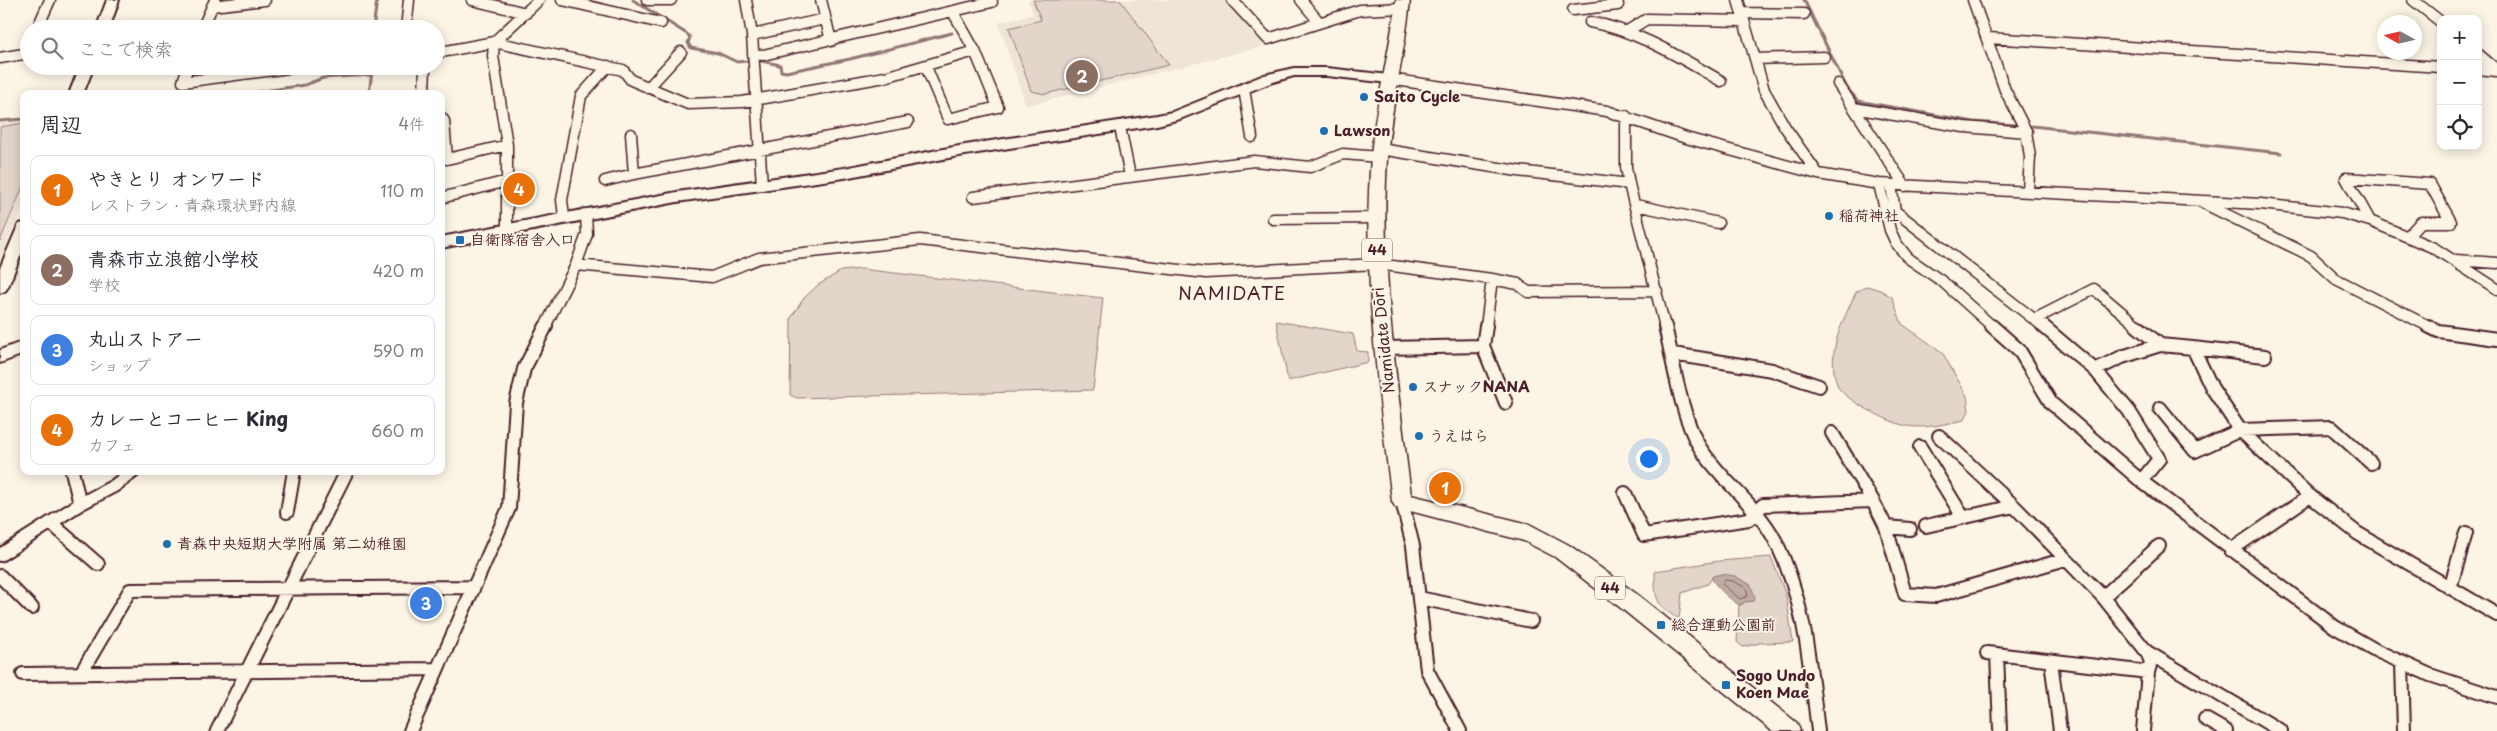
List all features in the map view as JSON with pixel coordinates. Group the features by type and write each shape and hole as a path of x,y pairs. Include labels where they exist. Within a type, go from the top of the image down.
{"main road":[{"name":"Namidate Dōri","path":"1402,4 1379,153 1376,218 1377,264 1402,501"},
{"name":"44","path":"1402,501 1528,533 1556,548 1630,602 1789,731"}],"street":[{"path":"41,20 50,0"},
{"path":"105,20 113,0"},
{"path":"206,20 214,3 265,0"},
{"path":"407,20 409,0"},
{"path":"472,0 526,12"},
{"path":"507,230 507,145 493,56 494,42 540,0"},
{"path":"562,0 661,22"},
{"path":"647,0 667,0"},
{"path":"746,0 752,35 762,185"},
{"path":"821,0 831,41"},
{"path":"1232,0 1268,39 1360,10 1402,4"},
{"path":"1301,0 1319,22"},
{"path":"1573,10 1618,5 1617,0"},
{"path":"1738,0 1764,90 1785,127 1818,174"},
{"path":"1973,0 2005,89 2012,105 2024,122 2027,132 2030,158 2028,191"},
{"path":"2413,0 2437,19"},
{"path":"753,58 992,2"},
{"path":"926,66 948,119 998,107 974,52 953,12"},
{"path":"1629,30 1647,19 1804,14"},
{"path":"752,35 825,19"},
{"path":"1590,22 1612,24 1629,30 1720,81"},
{"path":"1988,38 2437,67"},
{"path":"445,52 494,42 608,66 622,70 631,80 688,104 756,101 885,77 974,52"},
{"path":"648,88 682,52"},
{"path":"0,58 20,53"},
{"path":"1755,59 1824,57"},
{"path":"2482,57 2497,70"},
{"path":"564,217 562,200 581,96 608,66"},
{"path":"2482,70 2497,70"},
{"path":"445,242 564,217 677,197 844,173 958,151 1120,127 1175,116 1269,78 1294,72 1327,72 1389,79 1626,116 1686,138 1818,174 1879,184 2261,204 2324,211 2370,220 2408,236 2454,260 2497,289"},
{"path":"78,90 83,75"},
{"path":"185,75 183,82 236,75"},
{"path":"424,90 425,75"},
{"path":"1838,84 1905,186"},
{"path":"1244,89 1252,138"},
{"path":"1854,108 1964,127 2027,132"},
{"path":"1626,116 1626,167 1629,184 1687,415 1700,446 1756,512 1774,539 1796,594 1808,644 1818,731"},
{"path":"605,181 908,122"},
{"path":"1120,127 1130,176"},
{"path":"445,134 447,159 507,145"},
{"path":"631,134 634,174"},
{"path":"973,197 1254,161 1310,167 1343,154 1379,153 1629,184"},
{"path":"2370,220 2346,178 2430,184 2451,222 2421,222 2408,236"},
{"path":"445,197 507,181"},
{"path":"1879,184 1890,230 1896,243 1908,258 1937,277 2019,350 2051,403 2141,481 2335,627 2402,664 2497,696"},
{"path":"1891,184 1895,211 2035,319 2094,370 2129,411 2159,460 2141,481"},
{"path":"2200,201 2310,256 2336,279 2438,331 2497,340"},
{"path":"1636,206 1718,223"},
{"path":"410,731 509,508 516,403 524,369 576,265 587,234 586,214"},
{"path":"1273,219 1376,218"},
{"path":"0,287 20,238"},
{"path":"576,265 712,277 759,258 920,240 1206,273 1377,264 1444,271 1492,279 1518,284 1528,292 1657,291"},
{"path":"2454,260 2497,263"},
{"path":"1492,279 1483,346 1506,403"},
{"path":"2035,319 2094,289 2160,345"},
{"path":"2094,370 2122,357 2160,345 2265,356"},
{"path":"1385,348 1483,346"},
{"path":"2193,348 2212,388 2240,430 2310,496 2357,533 2497,615"},
{"path":"0,357 20,349"},
{"path":"1673,354 1772,370 1819,386"},
{"path":"2160,408 2195,451 2240,430 2331,427 2371,464"},
{"path":"1832,433 1873,501 1886,527 1905,594 1936,596 2066,559"},
{"path":"1938,436 2014,506 2104,597 2147,652 2151,662 2148,672 2143,731"},
{"path":"1920,447 1963,517"},
{"path":"73,475 80,504"},
{"path":"0,556 129,475"},
{"path":"287,512 293,475"},
{"path":"217,731 345,475"},
{"path":"1625,493 1644,535 1749,519 1763,505 1873,501"},
{"path":"2231,550 2310,496"},
{"path":"1402,501 1413,546 1427,670 1460,731"},
{"path":"1926,526 2014,506"},
{"path":"51,523 98,564"},
{"path":"1886,527 1910,529"},
{"path":"2450,588 2466,532"},
{"path":"2104,597 2159,546"},
{"path":"0,576 32,608"},
{"path":"81,673 130,590 473,587"},
{"path":"1419,598 1531,621"},
{"path":"2147,652 2281,731"},
{"path":"2000,729 1992,654 2148,672"},
{"path":"2052,661 2060,731"},
{"path":"2402,664 2404,731"},
{"path":"23,674 437,669"},
{"path":"2205,719 2226,731"}],"shaded area":[{"path":"1028,0 1229,0 1269,45 1026,106 998,22 1033,14"},
{"path":"1033,0 1120,0 1169,65 1045,94 1031,91 1009,28 1041,20"},
{"path":"20,121 20,211 0,262 0,123"},
{"path":"20,124 20,194 0,241 0,127"},
{"path":"861,269 1103,298 1093,390 797,398 790,395 791,318 804,298 818,285 841,271"},
{"path":"1867,286 1880,290 1892,297 1902,324 1942,352 1967,396 1969,411 1964,420 1929,426 1907,426 1880,416 1859,405 1838,387 1833,361 1836,341 1856,292"},
{"path":"1276,321 1353,334 1357,351 1368,352 1368,362 1288,381"},
{"path":"1771,557 1786,595 1793,642 1760,643 1743,647 1737,642 1739,605 1743,604 1713,576 1708,584 1682,593 1679,619 1660,605 1655,588 1655,571 1719,561"}],"water":[{"path":"1721,574 1735,576 1751,585 1755,598 1754,601 1739,605 1728,597 1712,579 1713,576"}],"waterway":[{"path":"374,20 377,0"},
{"path":"633,0 687,34 690,37 688,43 691,48 718,53 737,62 757,60 780,65 781,71 786,72 850,59 952,33"},
{"path":"1804,0 1847,88 1858,101 1974,122 2015,125"},
{"path":"270,90 305,85 323,78 371,75"},
{"path":"370,90 371,75"},
{"path":"0,121 20,119"},
{"path":"2032,126 2281,153"}],"place":[{"name":"青森市立浪館小学校","path":"1082,76"},
{"name":"Saito Cycle","path":"1364,97"},
{"name":"Lawson","path":"1324,131"},
{"name":"カレーとコーヒー King","path":"519,189"},
{"name":"稲荷神社","path":"1829,216"},
{"name":"自衛隊宿舎入口","path":"460,240"},
{"name":"スナックNANA","path":"1413,387"},
{"name":"うえはら","path":"1419,436"},
{"name":"やきとり オンワード","path":"1445,488"},
{"name":"青森中央短期大学附属 第二幼稚園","path":"167,544"},
{"name":"丸山ストアー","path":"426,603"},
{"name":"総合運動公園前","path":"1661,625"},
{"name":"Sogo Undo Koen Mae","path":"1726,685"}],"district":[{"name":"NAMIDATE","path":"1232,294"}]}
